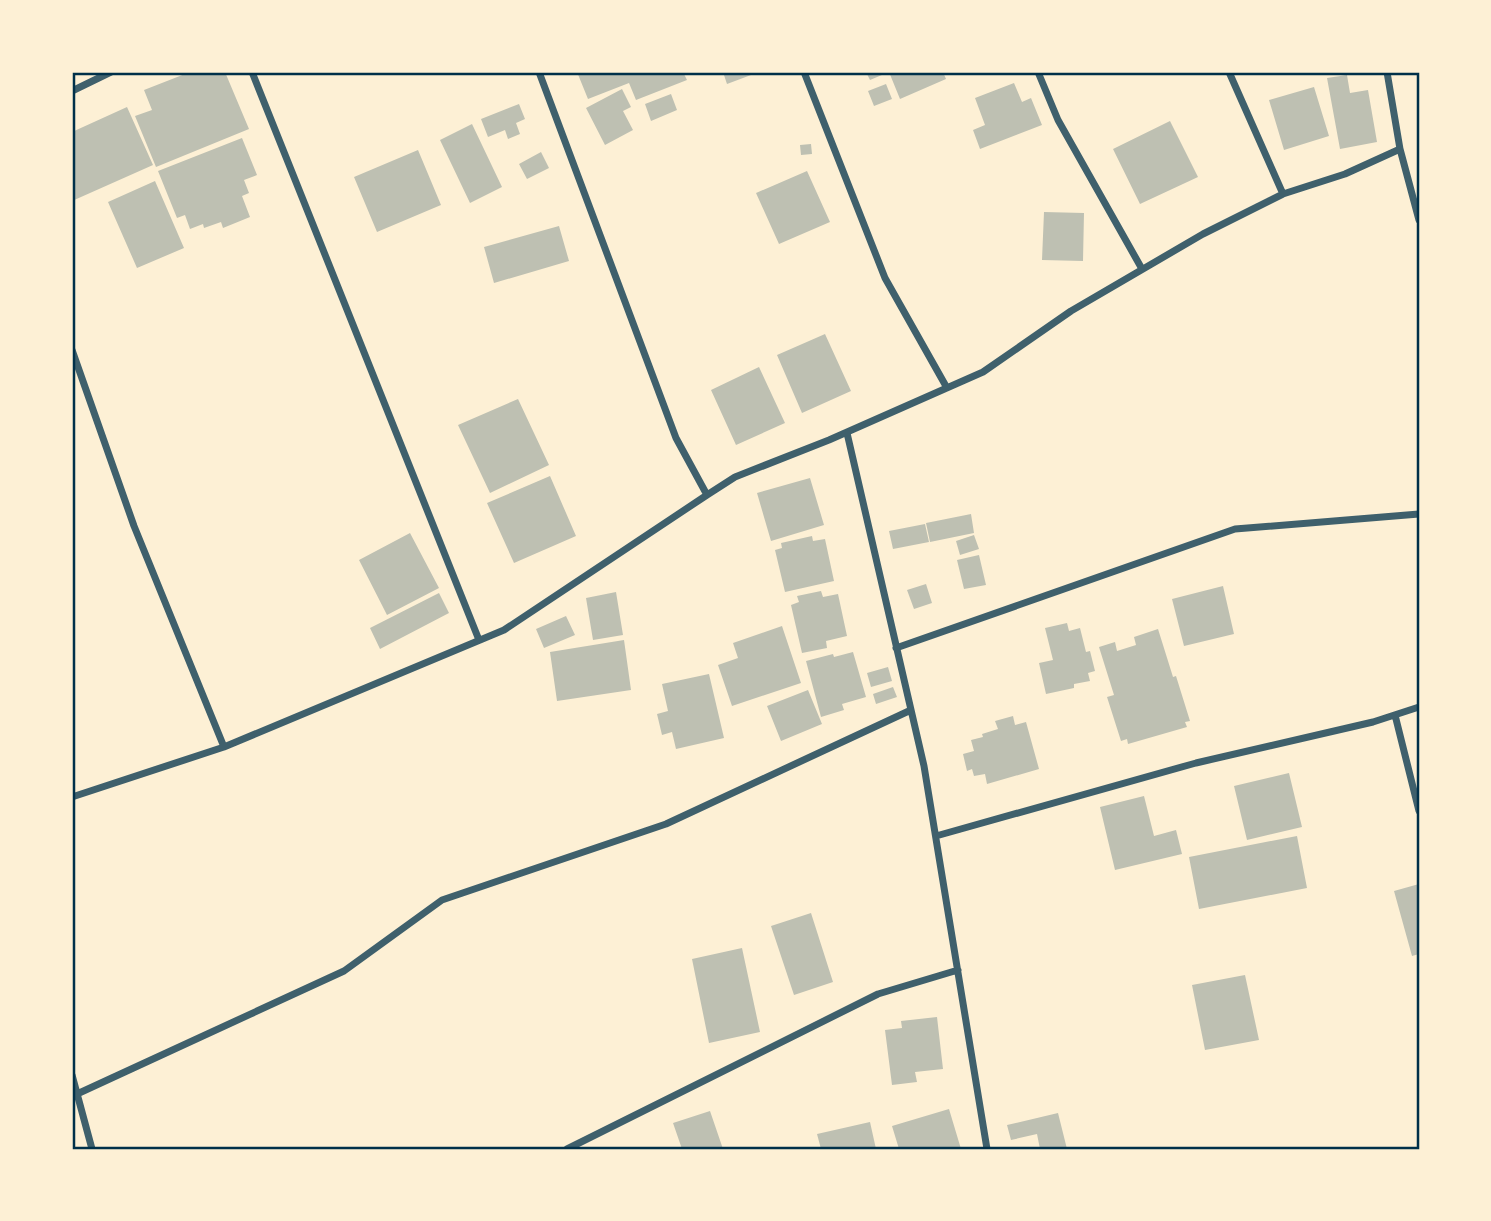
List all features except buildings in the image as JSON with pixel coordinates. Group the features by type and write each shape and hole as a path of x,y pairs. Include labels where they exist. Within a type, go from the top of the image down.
{"street":[{"path":"72,91 111,72"},
{"path":"252,72 479,640"},
{"path":"539,72 676,438 707,495"},
{"path":"804,72 885,278 947,388"},
{"path":"1038,72 1058,120 1142,269"},
{"path":"1229,72 1283,194"},
{"path":"1387,72 1400,149 1419,220"},
{"path":"72,797 224,747 504,630 735,477 846,433 983,372 1071,311 1203,234 1283,194 1345,174 1400,149"},
{"path":"72,350 134,526 224,747"},
{"path":"846,433 924,766 987,1149"},
{"path":"896,648 1235,529 1419,514"},
{"path":"936,836 1196,763 1419,707"},
{"path":"77,1094 344,971 442,900 666,824 911,710"},
{"path":"1395,715 1419,811"},
{"path":"567,1149 878,994 958,970"},
{"path":"72,1075 92,1149"}]}
